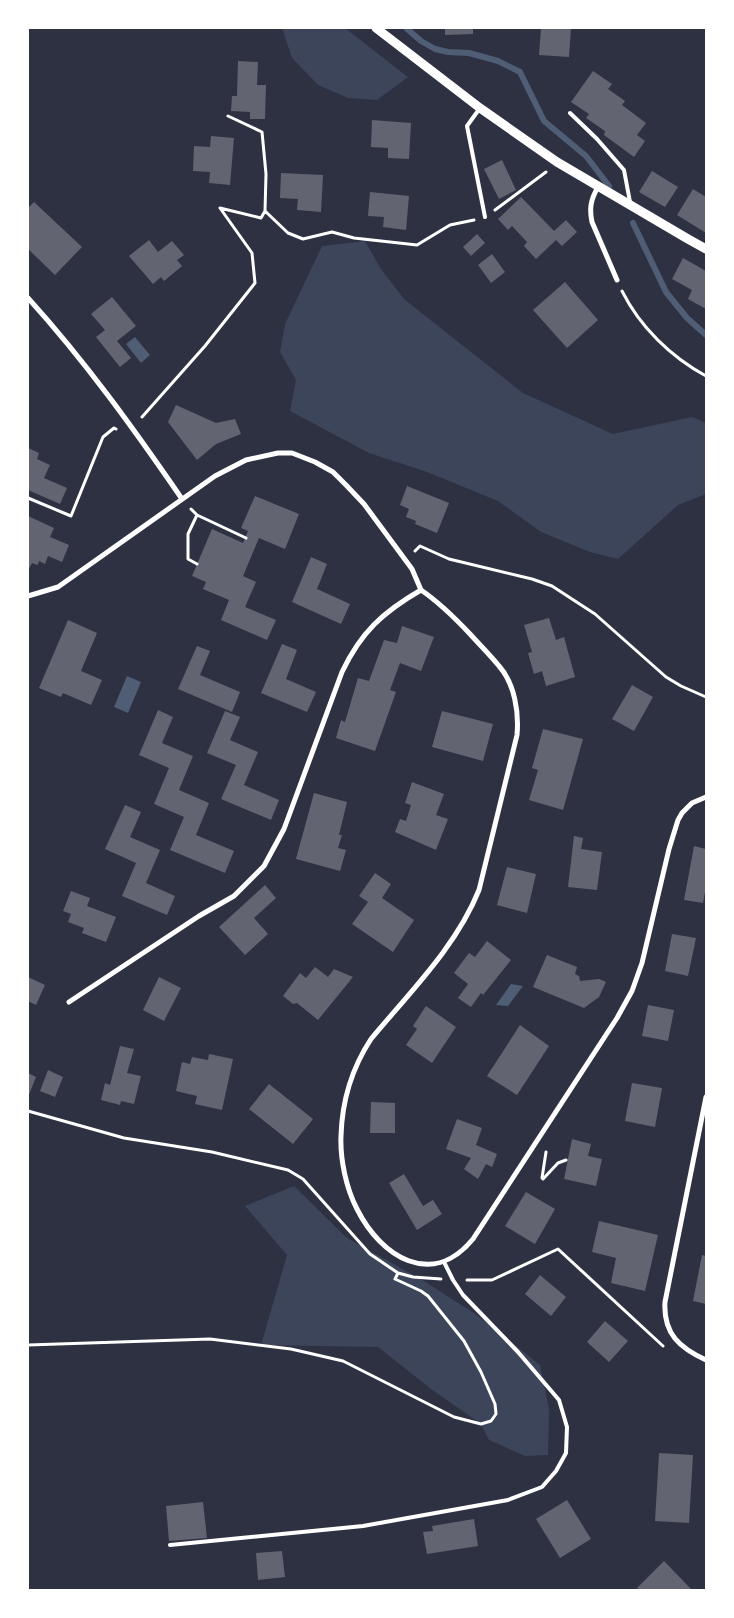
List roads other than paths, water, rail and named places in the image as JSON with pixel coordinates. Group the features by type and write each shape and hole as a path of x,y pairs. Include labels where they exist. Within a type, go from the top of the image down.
{"street":[{"path":"376,28 480,108 557,162 706,249"},
{"path":"600,188 591,200 590,213 592,222 617,280"},
{"path":"28,298 61,335 132,426 182,499"},
{"path":"28,596 58,586 215,476 246,460 278,452 292,454 315,462 333,472 346,485 364,504 412,569 422,590 440,603 501,667 516,703 519,718 517,735 479,890 471,909 452,942 371,1040 362,1054 348,1087 343,1112 340,1137 346,1178 357,1209 384,1246 404,1260 418,1264 444,1262 466,1248 473,1239 617,1018 632,991 642,963 669,849 678,820 692,803 706,797"},
{"path":"69,1002 199,916 234,896 264,866 284,829 342,672 350,656 364,634 387,612 422,590"},
{"path":"706,1097 665,1302 666,1322 672,1336 688,1352 706,1360"}],"lane":[{"path":"480,108 467,126 485,217"},
{"path":"570,113 624,170 630,205"},
{"path":"170,1545 363,1526 508,1500 542,1487 556,1471 566,1454 567,1427 560,1400 518,1352 463,1296 452,1280 444,1262"}],"waterway":[{"path":"406,28 421,41 435,49 469,53 498,61 520,72 544,121 586,156 609,186"},
{"path":"633,223 666,292 687,318 706,335"}]}
